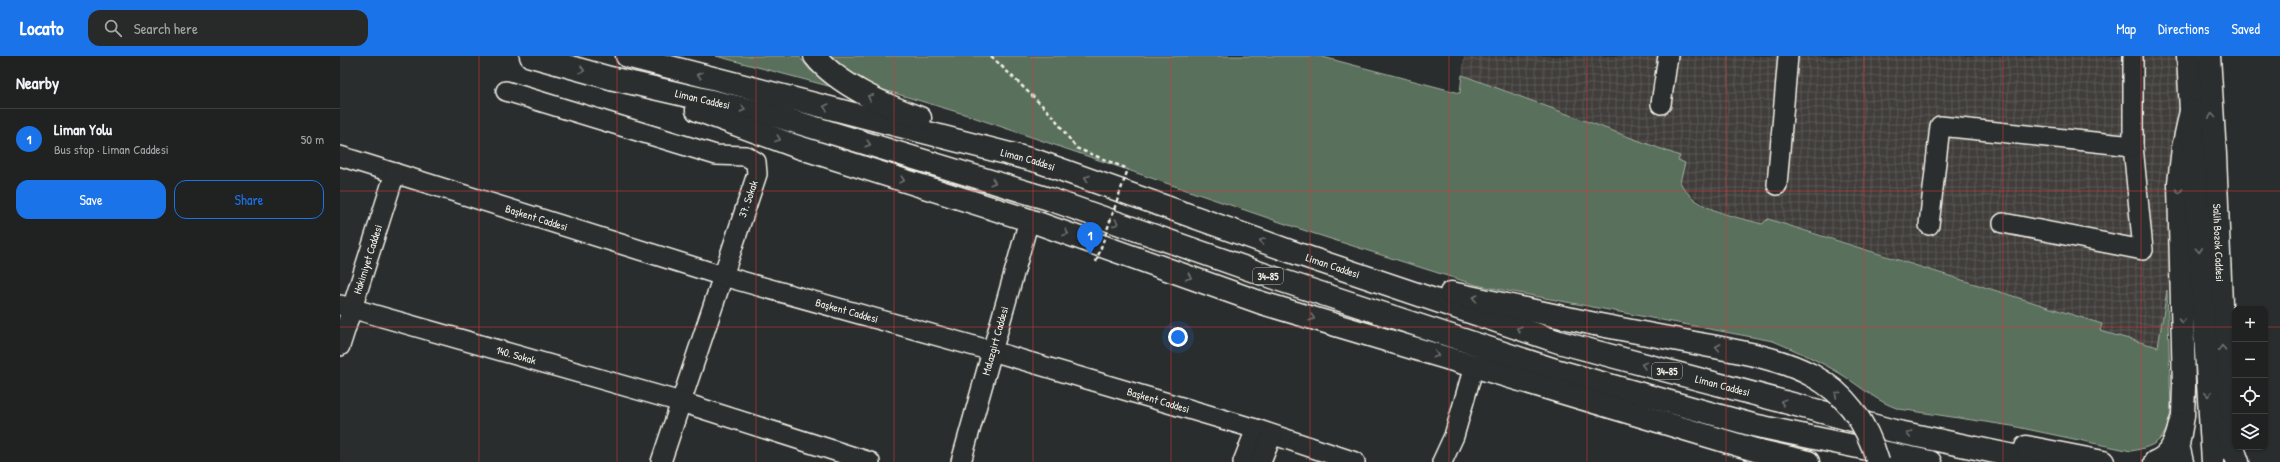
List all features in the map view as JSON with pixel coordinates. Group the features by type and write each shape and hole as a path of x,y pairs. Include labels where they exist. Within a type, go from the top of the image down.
{"main road":[{"name":"Liman Caddesi","path":"531,56 610,78 776,116 1049,199 1280,280 1555,370 1753,425 1930,462"},
{"name":"Liman Caddesi","path":"628,56 1037,161 1298,254 1558,342 1894,431 2043,462"},
{"path":"815,56 850,85 894,109 1037,161"},
{"path":"2188,56 2213,462"},
{"name":"Salih Bozok Caddesi","path":"2209,56 2215,155 2226,429"},
{"path":"610,78 795,146 1029,220 1262,303 1755,450 1808,462"},
{"path":"2155,462 2162,459 2173,447 2183,416 2184,386 2179,183 2183,148 2191,111"},
{"path":"1298,254 1443,291 1595,324 1749,353 1782,361 1812,375 1840,395 1856,411 1871,438 1878,462"},
{"path":"2180,424 2178,445 2182,462"},
{"path":"2219,462 2222,458 2226,429"},
{"path":"2226,429 2238,462"},
{"path":"1942,441 1993,441 2103,462"},
{"path":"1755,450 1774,462"}],"street":[{"path":"1661,104 1668,56"},
{"path":"1777,185 1788,56"},
{"path":"2002,223 2143,250 2132,146 2133,56"},
{"name":"37. Sokak","path":"506,90 716,155 740,155 756,162 757,174 661,462"},
{"path":"1929,225 1940,126 2132,146"},
{"name":"Başkent Caddesi","path":"340,156 722,276 992,351 1264,432 1355,462"},
{"name":"Hakimiyet Caddesi","path":"340,346 346,306 395,173"},
{"name":"Malazgirt Caddesi","path":"961,462 1029,220"},
{"name":"140. Sokak","path":"346,306 681,402 870,462"},
{"path":"1442,462 1454,436 1474,366"},
{"path":"1243,462 1264,432"},
{"path":"1261,462 1264,432"},
{"path":"1454,436 1454,462"}],"path":[{"path":"991,56 1053,116 1076,148 1128,169 1096,262"}],"shaded area":[{"path":"1464,56 2181,56 2180,129 2175,154 2169,282 2158,347 2099,331 2102,324 1819,234 1768,219 1763,224 1710,209 1683,188 1680,182 1685,163 1678,160 1679,156 1462,75"}],"green space":[{"path":"716,56 799,56 810,70 836,88"},
{"path":"827,56 1319,56 1460,93 1462,75 1680,156 1678,160 1685,163 1680,182 1695,200 1716,211 1762,224 1768,219 2102,324 2100,331 2158,347 2167,290 2171,410 2167,428 2160,439 2155,443 2141,449 2131,451 2012,426 1899,409 1877,399 1827,366 1773,341 1476,285 1312,233 964,114 874,87 838,67"}],"place":[{"name":"Liman Yolu","path":"1090,255"}]}
